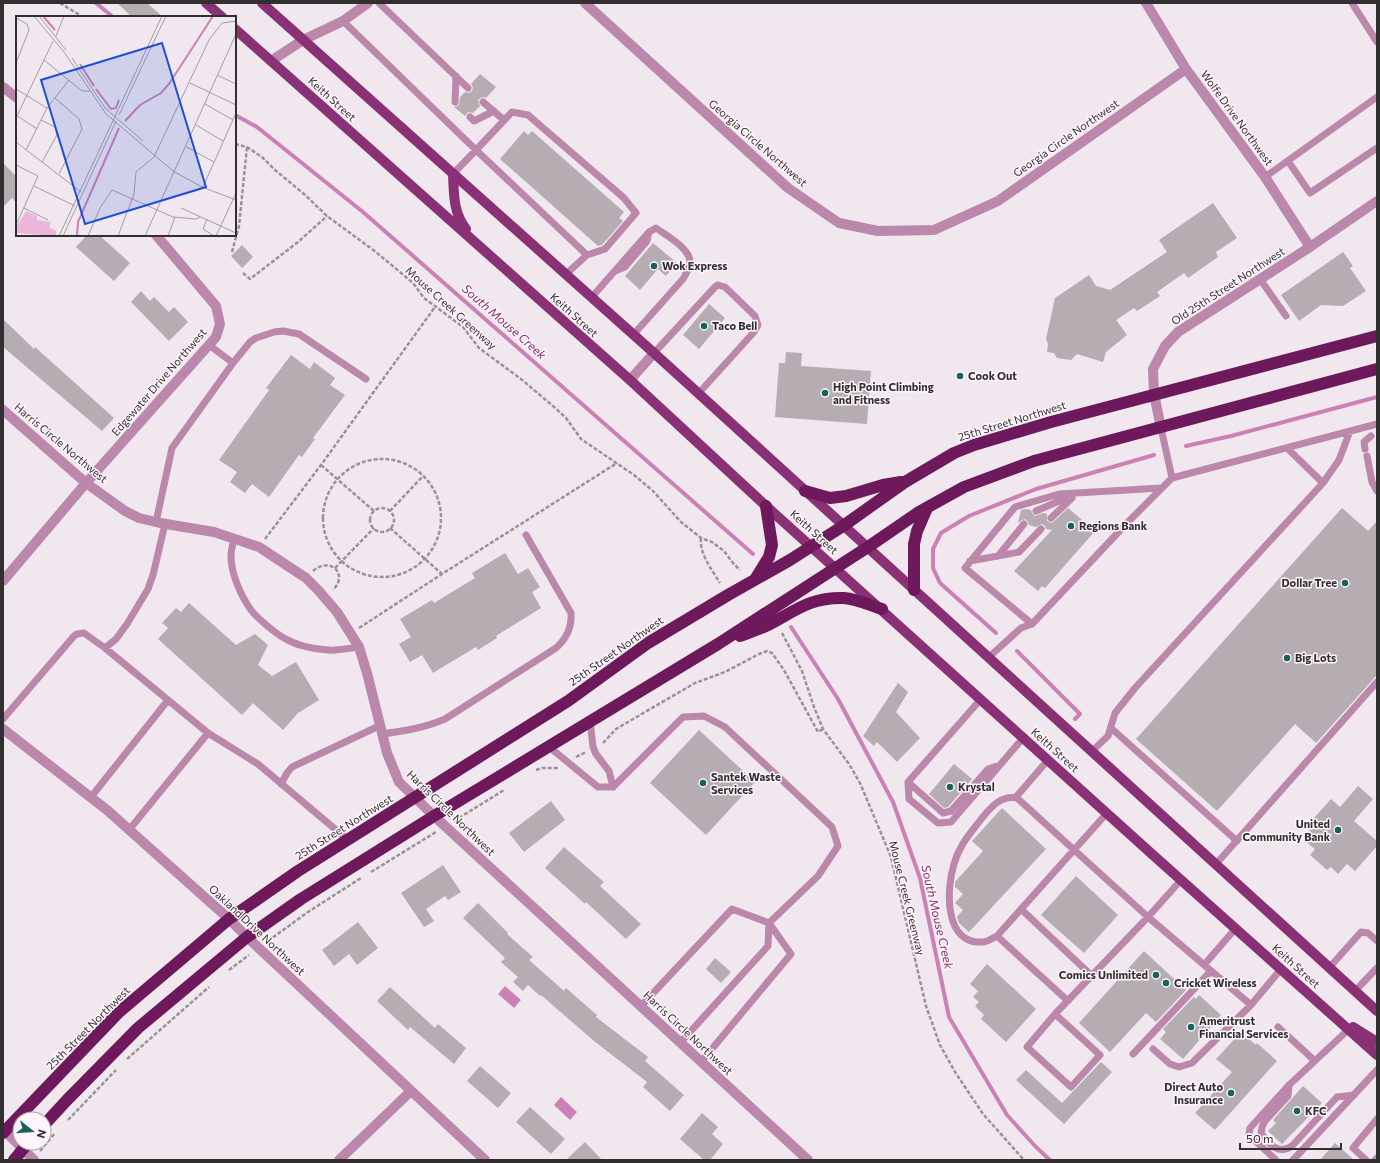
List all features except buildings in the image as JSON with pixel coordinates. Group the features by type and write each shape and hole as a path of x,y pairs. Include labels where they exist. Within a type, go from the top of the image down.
{"highway":[{"name":"25th Street Northwest","path":"4,1132 118,1013 229,919 298,871 568,701 648,643 812,546 905,482 954,453 974,445 1051,422 1377,336"},
{"path":"52,1116 138,1028 246,938 301,899 548,746 718,644 926,508 964,487 1034,461 1377,369"},
{"path":"805,491 830,498 846,496 883,485 905,482"},
{"path":"756,579 769,557 772,545 766,506"},
{"path":"914,590 914,544 917,531 926,508"},
{"path":"718,644 766,626 808,603 844,598 882,609"},
{"path":"14,1160 21,1151"}],"main road":[{"path":"206,3 221,16"},
{"name":"Keith Street","path":"262,3 654,353 1377,1010"},
{"name":"Keith Street","path":"236,30 630,380 766,506 836,567 1235,929 1377,1055"},
{"path":"453,174 454,203 460,221 486,252"},
{"path":"1326,1010 1377,1042"}],"street":[{"path":"271,61 303,40 342,21 368,3"},
{"name":"Georgia Circle Northwest","path":"585,3 788,188 839,222 878,231 934,230 998,201 1186,69"},
{"name":"Wolfe Drive Northwest","path":"1146,3 1186,69 1265,177 1310,247"},
{"path":"3,87 16,97"},
{"name":"Old 25th Street Northwest","path":"1161,428 1154,394 1153,369 1165,346 1178,332 1310,247 1377,201"},
{"name":"Edgewater Drive Northwest","path":"3,581 86,483 216,337 220,324 216,306 157,236"},
{"path":"630,380 654,353"},
{"name":"Harris Circle Northwest","path":"3,410 86,483 125,511 139,518 214,532 259,547 306,578 337,612 359,647 387,753 399,782 434,816 808,1160"},
{"name":"Oakland Drive Northwest","path":"3,728 91,797 229,919 246,938 485,1160"},
{"path":"339,1160 411,1091"}],"lane":[{"path":"379,3 468,88"},
{"path":"1352,3 1377,42"},
{"path":"342,21 587,255"},
{"path":"455,102 456,76"},
{"path":"1265,177 1377,97"},
{"path":"483,102 504,120"},
{"path":"470,117 474,121 494,111"},
{"path":"453,174 512,112 528,115 624,198 636,213 605,249 587,255 565,274"},
{"path":"1288,161 1310,192 1377,148"},
{"path":"591,298 649,232 656,228 683,248 690,260 688,270 683,279 633,335"},
{"path":"1260,279 1286,316"},
{"path":"654,353 715,287 718,285 725,287 755,316 758,326 698,394"},
{"path":"105,648 116,640 127,624 148,589 154,575 172,448 245,347 256,338 274,332 291,332 299,334 366,379"},
{"path":"209,345 233,363"},
{"path":"989,657 1021,628 1032,624 1128,522 1172,478 1377,424"},
{"path":"1369,427 1374,437 1364,442 1372,482 1377,491"},
{"path":"1161,428 1172,478"},
{"path":"1092,751 1108,736 1116,713 1135,688 1323,483 1339,460 1350,431"},
{"path":"1287,448 1323,483"},
{"path":"1032,624 965,568 1015,507 1059,494 1161,488"},
{"path":"1036,511 1076,493"},
{"path":"1051,518 1076,493"},
{"path":"998,556 1024,524"},
{"path":"970,561 1019,552 1041,529"},
{"path":"281,784 292,767 381,730 417,729 430,726 445,719 561,644 568,631 570,624 570,613 526,535"},
{"path":"234,538 231,557 235,578 252,611 274,631 297,644 319,649 330,650 359,647"},
{"path":"3,719 74,636 84,633 105,648 208,733 258,764 348,840"},
{"path":"1216,864 1377,682"},
{"path":"981,699 908,782 909,798 938,824 951,822 1024,737"},
{"path":"91,797 168,700"},
{"path":"548,746 598,786 613,787 683,717 704,716 725,727 832,827 838,846 818,876 769,923 768,946 680,1042"},
{"path":"590,721 593,747 596,754 609,771 613,787"},
{"path":"1111,728 1237,841"},
{"path":"129,830 208,733"},
{"path":"1017,798 1016,797 1048,760"},
{"path":"908,782 943,813 951,811 988,768 1000,765"},
{"path":"1107,813 1074,850 1021,909 997,936 984,942 971,941 957,932 950,910 948,887 961,845 986,813 1000,800 1009,796 1017,798 1074,850 1148,917 1251,1005"},
{"path":"1055,1014 1100,1055 1071,1087 1027,1047 1055,1014 1148,917 1181,880"},
{"path":"641,1006 732,909 769,923 792,954 701,1062"},
{"path":"1021,909 1091,975"},
{"path":"1204,965 1235,929"},
{"path":"1329,968 1361,932 1368,933 1377,940"},
{"path":"997,936 1068,1000"},
{"path":"1355,991 1377,968"},
{"path":"1153,1049 1170,1064 1179,1067 1192,1063 1251,1005 1281,970"},
{"path":"1133,1054 1211,971"},
{"path":"1278,1027 1315,1061"},
{"path":"1276,1160 1249,1134 1250,1128 1289,1085 1348,1030"},
{"path":"1293,1160 1377,1070"},
{"path":"1289,1085 1288,1096 1265,1121 1261,1134 1274,1147 1282,1150 1288,1149 1292,1146 1337,1097 1354,1095"},
{"path":"1366,1160 1353,1148 1377,1119"}],"path":[{"path":"60,3 71,8 82,16"},
{"name":"Mouse Creek Greenway","path":"236,144 247,147 262,157 327,216 382,257 413,284 424,298 463,327 479,348 521,379 553,406 566,418 581,439 634,475 653,491 681,522 701,538 712,542 724,550 740,570"},
{"path":"232,252 239,226 247,147"},
{"path":"243,273 250,279 298,242 327,216"},
{"path":"259,547 321,465 435,307"},
{"path":"377,459 394,460 410,466 423,476 434,491 440,508 440,527 435,544 425,559 410,570 392,577 374,577 356,572 341,562 331,548 324,532 323,516 326,499 334,484 346,472 360,463 377,459"},
{"path":"351,634 442,574 617,463"},
{"path":"321,465 374,511"},
{"path":"390,511 423,476"},
{"path":"382,508 390,511 394,520 392,526 382,532 374,528 370,520 374,511 382,508"},
{"path":"335,568 374,528"},
{"path":"390,528 442,574"},
{"path":"701,538 700,544 705,556 720,583"},
{"path":"306,578 319,566 328,565 335,568 339,575 338,584 325,598"},
{"name":"Mouse Creek Greenway","path":"782,633 802,671 823,729 849,764 870,803 891,858 926,1006 940,1045 955,1072 983,1114 1024,1160"},
{"path":"534,771 542,768 560,768 593,747 604,743 609,735 616,729 695,683 725,672 767,651 772,653 784,670 818,732 823,729"},
{"path":"370,872 509,787"},
{"path":"226,972 308,912 364,876"},
{"path":"127,1059 214,982"},
{"path":"66,1122 121,1065"},
{"path":"33,1159 60,1128"}],"shaded area":[{"path":"505,986 521,1000 514,1008 498,994"},
{"path":"561,1097 577,1112 570,1120 554,1105"}],"waterway":[{"name":"South Mouse Creek","path":"96,3 112,16"},
{"name":"South Mouse Creek","path":"236,116 257,127 363,212 753,554"},
{"path":"1186,446 1231,436 1377,397"},
{"path":"996,633 940,583 933,568 933,549 941,533 969,516 1036,489 1154,455"},
{"name":"South Mouse Creek","path":"791,627 838,699 893,802 920,878 949,1017 1007,1115 1050,1160"},
{"path":"1017,651 1080,714 1075,719"}],"place":[{"name":"Wok Express","path":"654,266"},
{"name":"Taco Bell","path":"704,326"},
{"name":"Cook Out","path":"960,376"},
{"name":"High Point Climbing and Fitness","path":"825,393"},
{"name":"Regions Bank","path":"1071,526"},
{"name":"Dollar Tree","path":"1345,583"},
{"name":"Big Lots","path":"1287,658"},
{"name":"Santek Waste Services","path":"703,783"},
{"name":"Krystal","path":"950,787"},
{"name":"United Community Bank","path":"1338,830"},
{"name":"Comics Unlimited","path":"1156,975"},
{"name":"Cricket Wireless","path":"1166,983"},
{"name":"Ameritrust Financial Services","path":"1191,1027"},
{"name":"Direct Auto Insurance","path":"1231,1093"},
{"name":"KFC","path":"1297,1111"}]}
